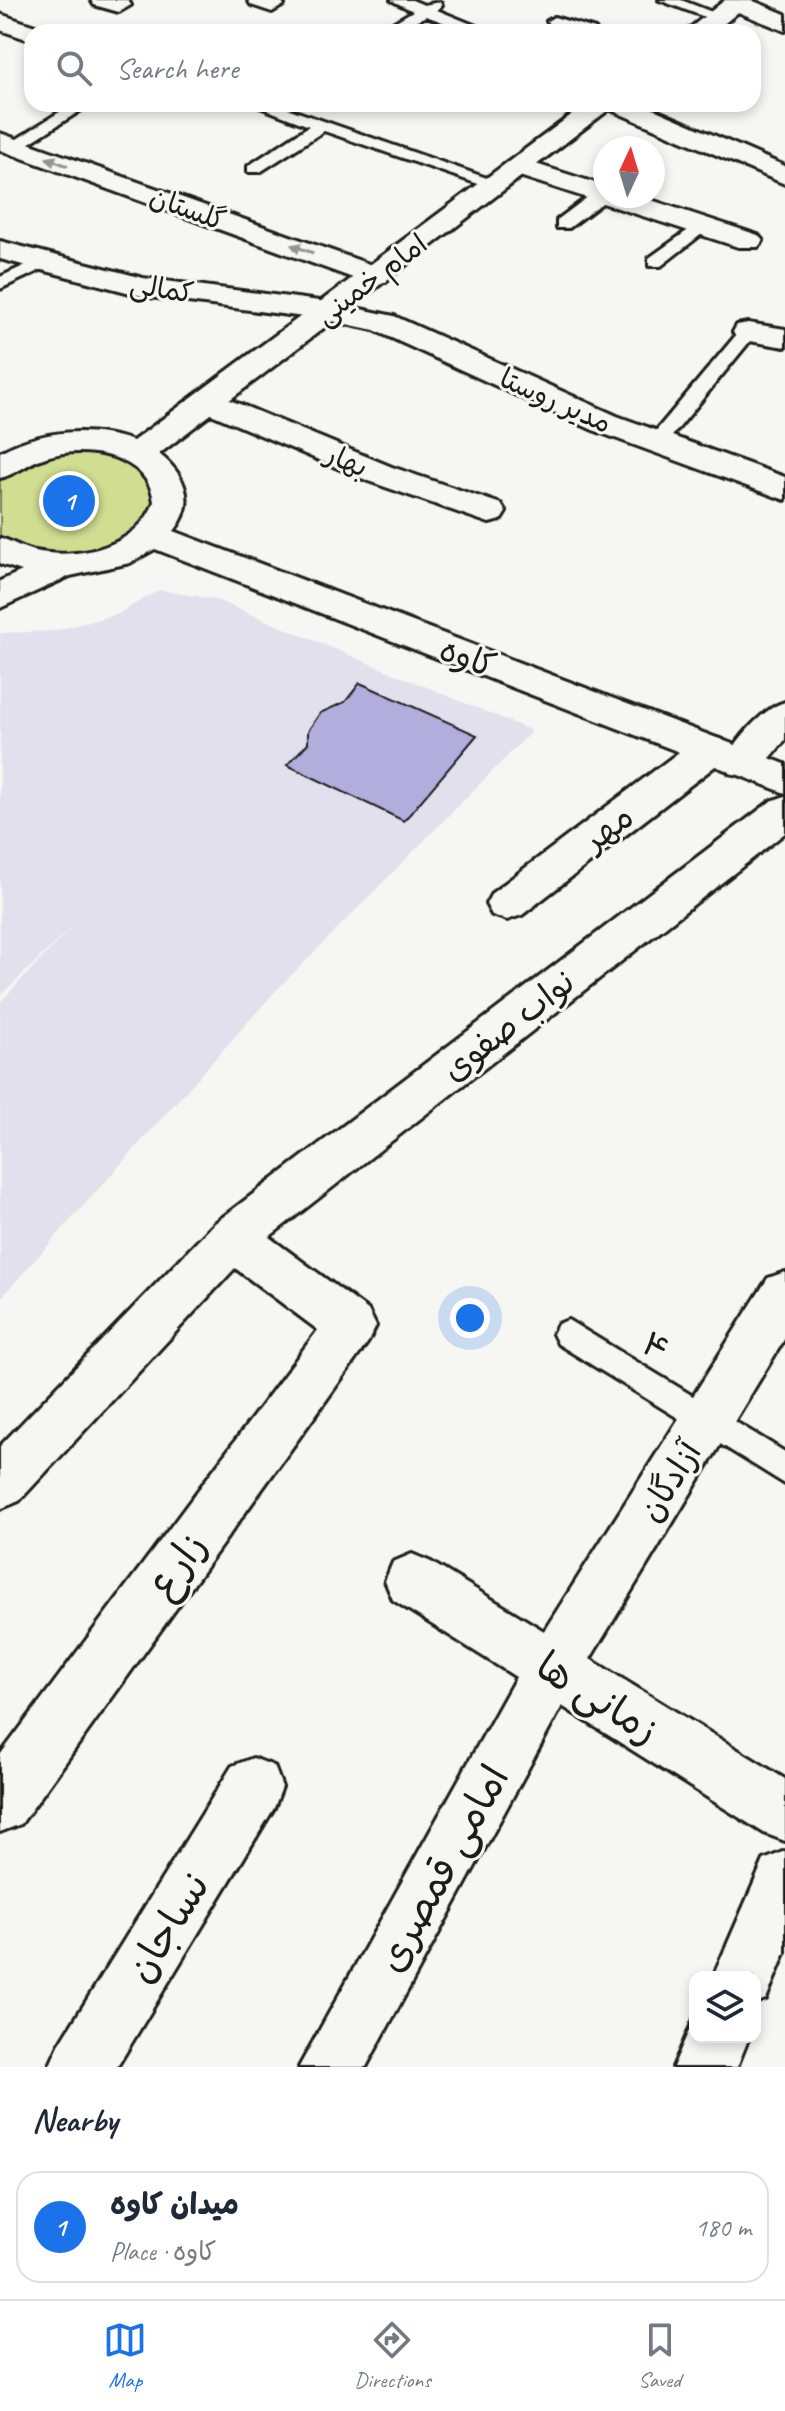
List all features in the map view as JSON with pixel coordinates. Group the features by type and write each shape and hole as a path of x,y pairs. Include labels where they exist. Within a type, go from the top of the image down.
{"street":[{"path":"724,13 785,23"},
{"path":"0,22 24,30"},
{"name":"امام خمینی","path":"138,454 592,112"},
{"path":"638,112 785,176"},
{"name":"گلستان","path":"7,144 375,276"},
{"path":"508,175 593,192"},
{"path":"646,208 748,241"},
{"name":"کمالی","path":"0,250 142,287 327,311"},
{"name":"مدیر روستا","path":"327,311 383,323 605,423 785,489"},
{"path":"748,332 785,338"},
{"name":"بهار","path":"208,401 380,474 489,512"},
{"path":"0,468 31,451 59,444 114,445 154,463 170,490 170,506 152,535 127,551 97,561 64,565 31,562 1,552"},
{"name":"کاوه","path":"152,535 785,779"},
{"path":"0,596 64,565"},
{"name":"مهر","path":"507,904 785,715"},
{"name":"نواب صفوی","path":"0,1483 232,1238 785,811"},
{"name":"زارع","path":"0,1803 351,1326 232,1238"},
{"name":"آزادگان","path":"552,1669 785,1294"},
{"name":"زمانی ها","path":"412,1581 785,1812"},
{"name":"امامی قمصری","path":"331,2067 552,1669"},
{"name":"نساجان","path":"81,2067 253,1787"},
{"path":"747,1971 785,1881"},
{"path":"705,2067 715,2043"}],"lane":[{"path":"398,0 463,24"},
{"path":"399,24 445,0"},
{"path":"666,0 724,13"},
{"path":"554,21 564,24"},
{"path":"7,144 68,112"},
{"path":"284,112 508,175"},
{"path":"254,169 322,125"},
{"path":"563,224 593,204"},
{"path":"655,262 701,226"},
{"path":"0,284 43,262"},
{"path":"657,442 748,332"},
{"name":"۴","path":"568,1334 785,1469"}],"shaded area":[{"path":"159,590 214,599 532,731 272,995 0,1299 0,1002 73,926 0,996 0,633 54,631 118,614"}],"green space":[{"path":"65,444 147,461 165,516 97,564 0,555 0,468"}],"building":[{"path":"360,683 477,735 404,821 287,765 308,743 308,731 320,713 345,702"}],"place":[{"name":"میدان کاوه","path":"69,501"}]}
